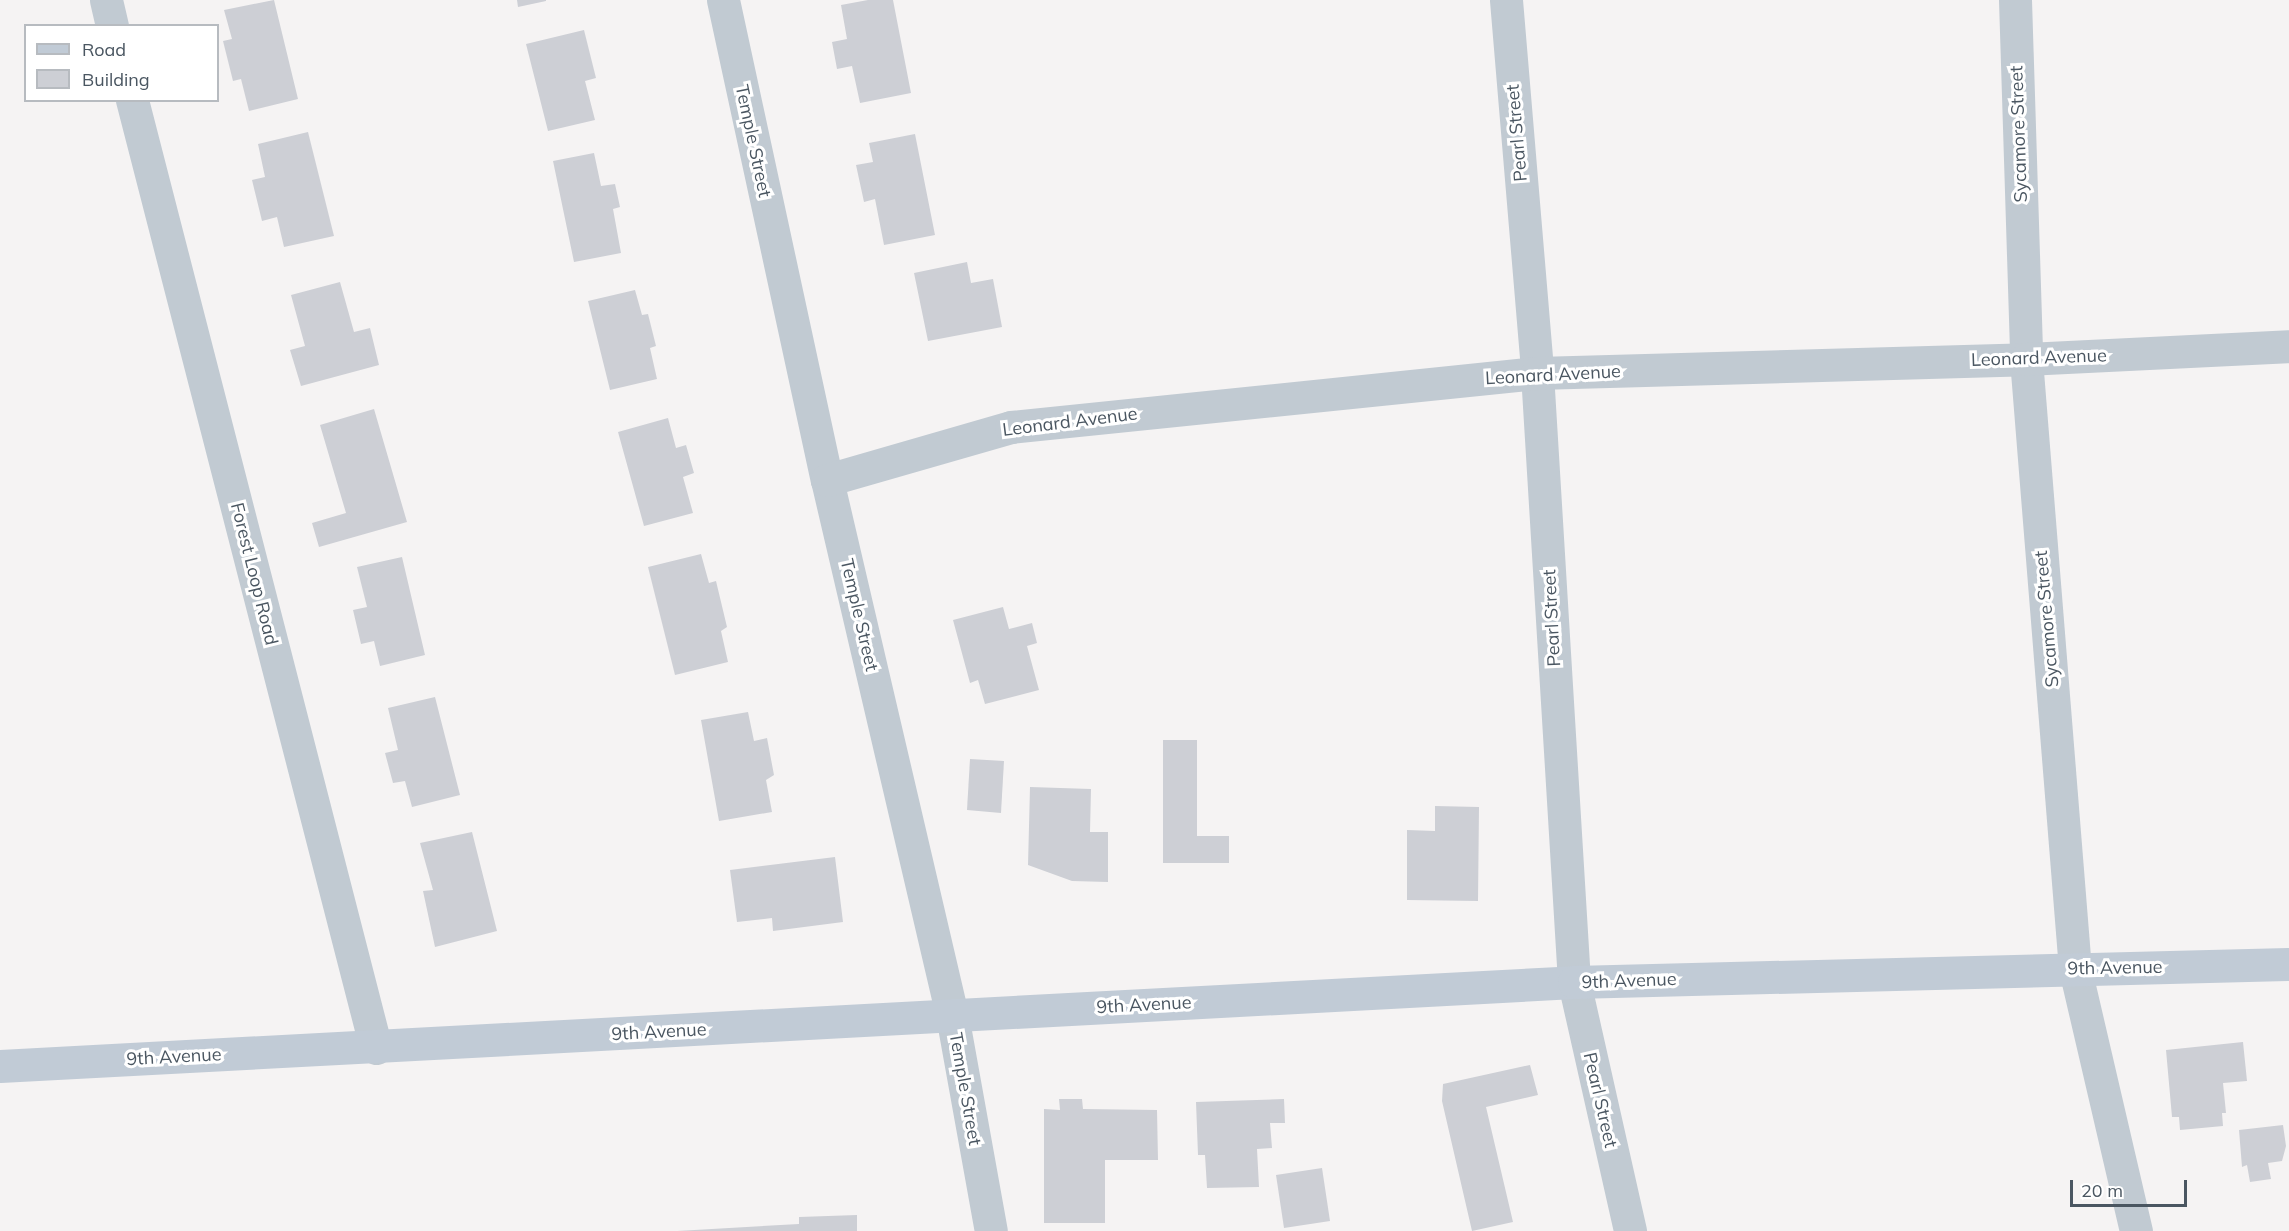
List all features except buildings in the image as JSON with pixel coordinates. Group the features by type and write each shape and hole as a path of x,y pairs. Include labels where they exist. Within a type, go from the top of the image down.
{"street":[{"path":"106,0 112,24"},
{"name":"Temple Street","path":"723,0 827,480 952,1015 991,1231"},
{"name":"Pearl Street","path":"1506,0 1537,373 1574,982 1630,1231"},
{"name":"Sycamore Street","path":"2015,0 2026,359 2074,969 2136,1231"},
{"name":"Forest Loop Road","path":"133,102 376,1048"},
{"name":"Leonard Avenue","path":"827,480 1011,427 1537,373 2026,359 2289,346"},
{"name":"9th Avenue","path":"0,1066 376,1048 1574,982 2289,964"}]}
